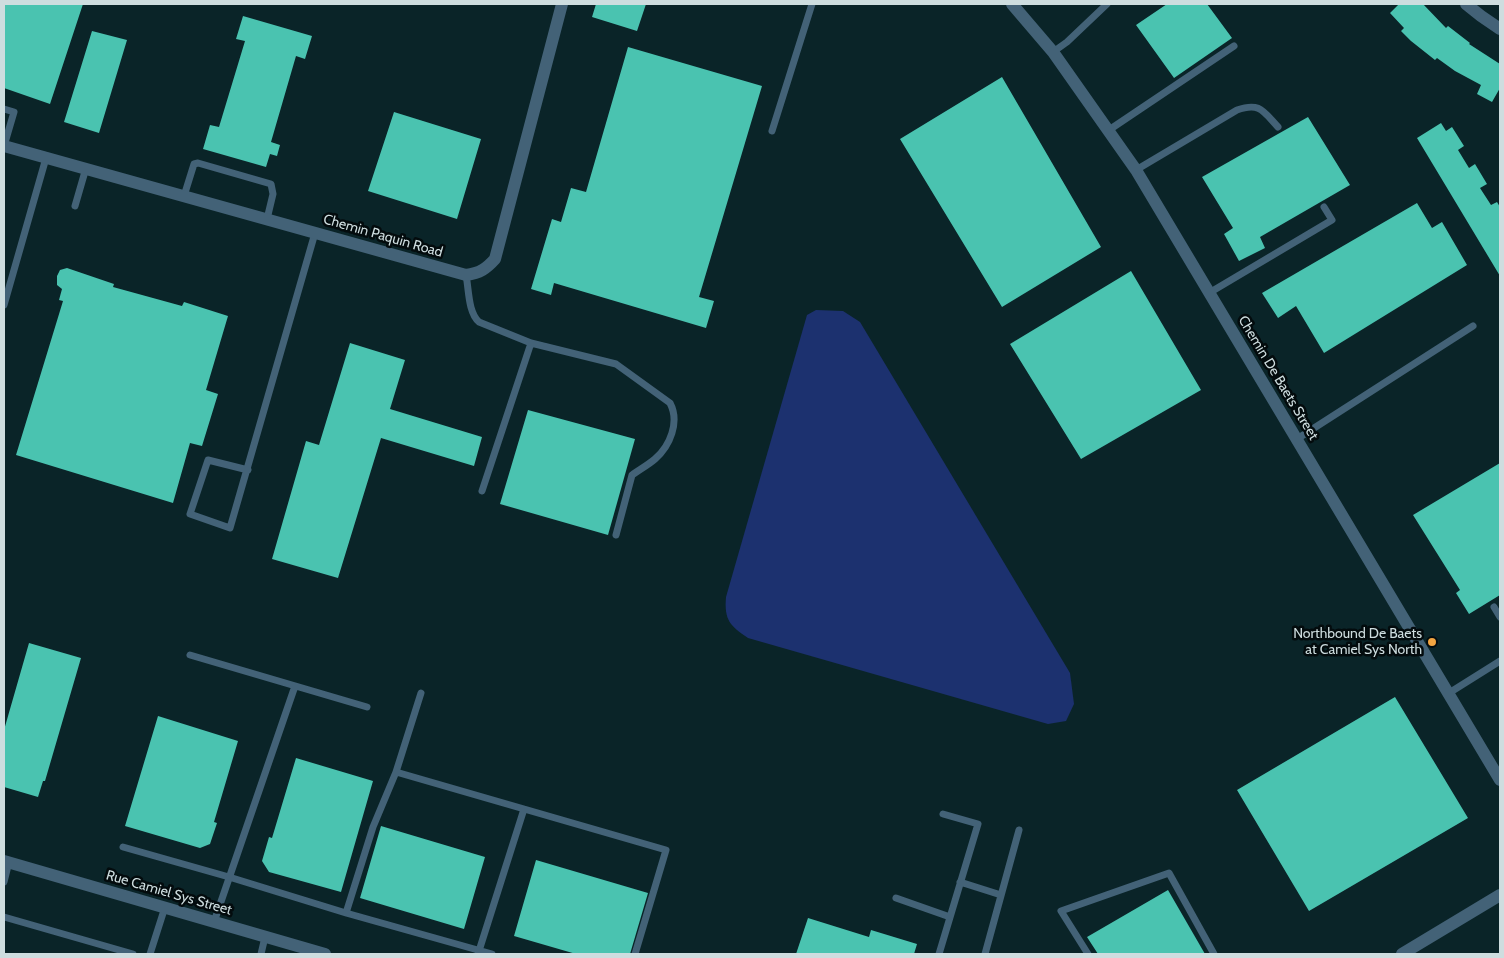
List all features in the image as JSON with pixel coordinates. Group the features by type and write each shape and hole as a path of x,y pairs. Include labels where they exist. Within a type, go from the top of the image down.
{"street":[{"path":"466,275 478,274 495,259 561,4"},
{"name":"Chemin De Baets Street","path":"1012,4 1053,52 1136,170 1500,780"},
{"path":"1466,4 1500,29"},
{"name":"Chemin Paquin Road","path":"4,146 466,275"},
{"name":"Rue Camiel Sys Street","path":"6,861 317,953"},
{"path":"1402,954 1500,895"}],"lane":[{"path":"772,131 812,4"},
{"path":"1053,52 1067,42 1107,4"},
{"path":"1109,130 1234,46"},
{"path":"1136,170 1237,110 1249,106 1261,109 1278,127"},
{"path":"4,110 14,112 4,146"},
{"path":"4,305 46,158"},
{"path":"184,196 194,164 198,163 271,184 274,194 267,220"},
{"path":"75,206 86,168"},
{"path":"1209,293 1332,220 1324,208"},
{"path":"248,470 208,460 190,514 230,528 248,470 315,233"},
{"path":"466,275 474,318 480,322 531,344 616,364 670,403 674,412 671,436 655,460 632,475 616,535"},
{"path":"1297,440 1473,326"},
{"path":"482,491 531,344"},
{"path":"1494,606 1500,617"},
{"path":"190,655 367,707"},
{"path":"1448,693 1500,661"},
{"path":"214,922 228,876 295,686"},
{"path":"346,913 373,827 396,772 421,693"},
{"path":"396,772 666,850 635,954"},
{"path":"478,952 524,809"},
{"path":"939,954 978,824 943,814"},
{"path":"984,954 1019,830"},
{"path":"123,848 228,876 346,913 478,952 492,954"},
{"path":"4,882 6,861"},
{"path":"1088,954 1061,911 1168,873 1214,954"},
{"path":"960,882 1001,895"},
{"path":"896,898 950,917"},
{"path":"150,954 165,908"},
{"path":"4,917 133,954"},
{"path":"261,954 266,937"}],"water":[{"path":"816,310 843,311 860,322 1070,673 1074,704 1066,721 1048,724 748,638 730,622 726,611 726,597 807,315"}],"building":[{"path":"4,4 83,4 50,104 4,88"},
{"path":"596,4 646,4 637,31 592,17"},
{"path":"1167,4 1207,4 1232,38 1174,78 1136,25"},
{"path":"1399,4 1423,4 1446,28 1448,26 1469,44 1500,64 1500,88 1492,102 1477,94 1481,85 1455,71 1437,58 1435,60 1401,31 1404,28 1390,13"},
{"path":"243,16 312,36 305,59 296,56 271,142 280,145 277,156 270,154 266,167 203,149 210,125 219,127 245,41 236,39"},
{"path":"92,31 127,40 99,133 64,122"},
{"path":"628,47 762,86 699,297 714,301 706,328 554,283 551,295 531,289 552,219 561,222 571,188 586,192"},
{"path":"1002,77 1101,247 1002,307 900,139"},
{"path":"394,112 481,139 457,219 368,191"},
{"path":"1308,117 1350,185 1260,237 1265,248 1239,261 1224,234 1233,228 1202,177"},
{"path":"1441,123 1446,131 1452,127 1464,146 1458,150 1469,168 1475,164 1487,184 1480,188 1491,205 1497,202 1500,207 1500,276 1417,138"},
{"path":"1417,203 1432,228 1442,222 1467,265 1324,353 1296,306 1278,318 1262,293"},
{"path":"67,268 114,284 113,287 182,306 184,302 228,316 206,390 218,394 202,446 190,443 173,503 16,455 63,301 59,300 62,289 57,285 57,276 60,270"},
{"path":"1131,271 1201,390 1081,459 1010,344"},
{"path":"350,343 405,360 390,409 482,437 474,466 381,438 338,578 272,559 306,441 319,445"},
{"path":"528,410 635,439 608,535 500,504"},
{"path":"1500,463 1500,595 1469,614 1456,593 1460,590 1413,515"},
{"path":"29,643 81,658 45,781 43,781 38,797 4,787 4,730"},
{"path":"1395,697 1468,818 1309,911 1237,790"},
{"path":"158,716 238,741 214,822 217,823 210,844 200,848 125,826"},
{"path":"296,758 373,781 341,892 269,872 262,861 269,837 272,838"},
{"path":"381,826 485,857 464,929 360,898"},
{"path":"536,860 648,893 630,954 576,954 514,936"},
{"path":"1168,890 1205,954 1098,954 1087,937"},
{"path":"808,918 869,937 871,930 917,944 914,954 796,954"}],"place":[{"name":"Northbound De Baets at Camiel Sys North","path":"1432,642"}]}
